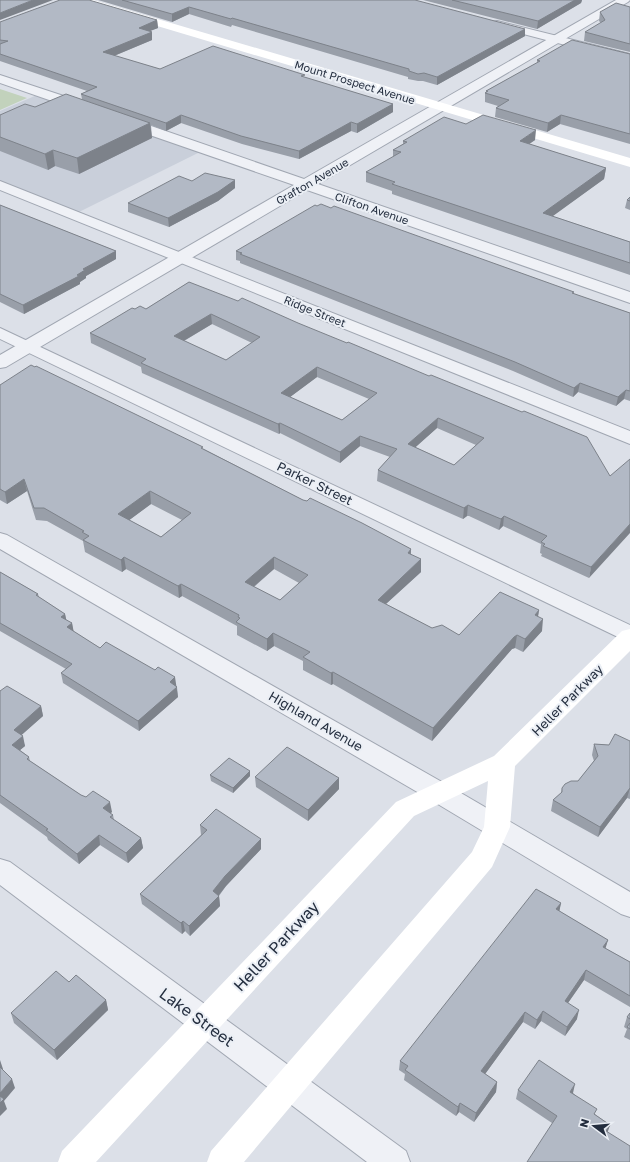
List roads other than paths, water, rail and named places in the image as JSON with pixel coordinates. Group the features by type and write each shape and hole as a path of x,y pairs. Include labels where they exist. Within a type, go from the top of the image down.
{"main road":[{"name":"Mount Prospect Avenue","path":"81,0 630,163"},
{"name":"Heller Parkway","path":"74,1162 405,809 503,763 630,635"},
{"path":"223,1162 288,1084 482,859 497,826 503,763"}],"street":[{"name":"Grafton Avenue","path":"0,363 181,256 558,40 624,0"},
{"path":"489,22 630,58"},
{"path":"0,79 97,112"},
{"name":"Clifton Avenue","path":"112,118 630,298"},
{"name":"Ridge Street","path":"0,185 181,256 630,438"},
{"name":"Parker Street","path":"0,333 630,635"},
{"name":"Highland Avenue","path":"0,540 497,826 630,906"},
{"name":"Lake Street","path":"0,870 394,1162"}]}
